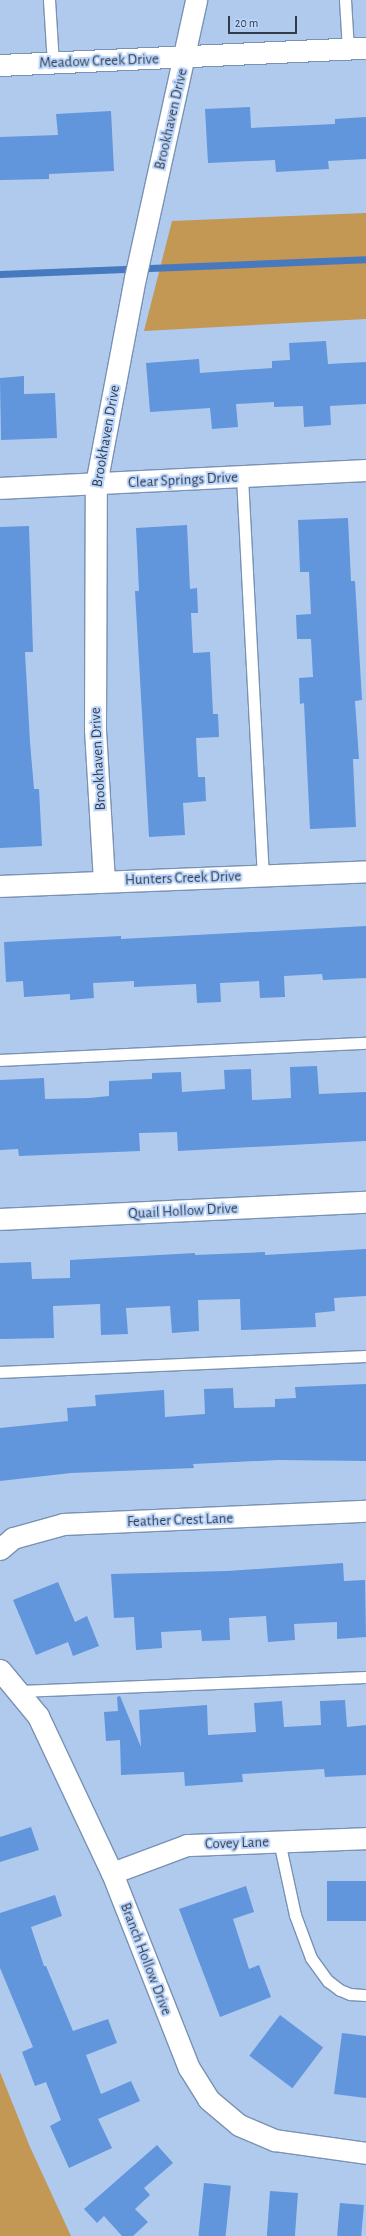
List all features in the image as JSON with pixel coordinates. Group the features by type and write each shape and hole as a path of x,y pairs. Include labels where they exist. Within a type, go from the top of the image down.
{"street":[{"name":"Brookhaven Drive","path":"104,881 95,729 96,484 126,328 196,0"},
{"name":"Meadow Creek Drive","path":"0,65 357,48"},
{"name":"Clear Springs Drive","path":"0,488 366,470"},
{"name":"Hunters Creek Drive","path":"0,886 366,871"},
{"name":"Quail Hollow Drive","path":"0,1219 366,1202"},
{"name":"Feather Crest Lane","path":"0,1549 13,1538 63,1524 366,1511"},
{"name":"Branch Hollow Drive","path":"0,1670 19,1691 38,1716 112,1873 189,2068 208,2099 239,2125 275,2140 366,2153"},
{"name":"Covey Lane","path":"112,1873 187,1844 366,1838"}],"lane":[{"path":"49,0 53,62"},
{"path":"345,0 357,48"},
{"path":"242,477 263,875"},
{"path":"0,1060 366,1043"},
{"path":"0,1372 366,1356"},
{"path":"19,1691 366,1677"},
{"path":"279,1841 295,1915 311,1958 328,1981 340,1990 350,1994 366,1994"}],"shaded area":[{"path":"366,213 366,319 144,331 172,221"},
{"path":"0,2072 30,2147 71,2236 0,2236"}],"building":[{"path":"250,107 251,128 335,124 335,119 366,117 366,159 328,161 329,169 276,172 275,160 208,163 205,109"},
{"path":"111,111 114,171 49,174 49,179 0,180 0,137 58,135 56,114"},
{"path":"326,341 328,364 366,362 366,404 330,406 331,425 304,427 303,406 274,407 274,402 236,404 238,427 212,429 210,408 150,412 146,363 199,359 200,373 272,368 272,361 290,360 289,343"},
{"path":"24,376 24,394 55,393 57,438 1,440 0,378"},
{"path":"348,518 351,581 355,581 362,700 355,701 359,759 353,759 356,827 310,829 304,703 300,704 299,678 313,677 311,639 297,639 296,615 311,614 309,572 300,572 298,520"},
{"path":"187,525 190,589 197,588 198,613 191,613 193,653 210,652 213,714 218,714 219,737 196,738 198,777 205,777 206,801 183,803 185,835 149,837 135,591 139,591 136,528"},
{"path":"29,526 33,652 25,652 34,789 39,789 42,846 0,848 0,527"},
{"path":"366,926 366,978 323,980 322,974 284,976 285,997 260,998 259,981 220,983 221,1002 197,1003 196,984 134,987 134,981 93,983 94,998 70,1000 70,994 24,997 23,981 6,982 4,942 121,936 121,939"},
{"path":"317,1066 319,1094 366,1092 366,1141 178,1151 177,1132 139,1133 140,1151 19,1156 18,1149 0,1150 0,1080 44,1078 45,1099 89,1098 109,1096 109,1081 152,1079 152,1073 181,1072 182,1092 225,1089 224,1070 251,1069 252,1100 291,1098 290,1067"},
{"path":"366,1249 366,1296 334,1298 335,1311 315,1313 316,1327 241,1330 240,1299 198,1300 199,1331 172,1333 170,1306 126,1308 128,1334 101,1335 100,1304 53,1306 54,1338 0,1339 0,1263 31,1262 32,1279 70,1278 70,1260 195,1253 195,1255 265,1252 265,1255"},
{"path":"366,1384 366,1461 278,1460 193,1464 194,1468 71,1473 0,1481 0,1428 68,1421 67,1408 96,1406 95,1395 164,1390 165,1417 205,1414 204,1389 233,1388 234,1408 275,1407 275,1399 296,1398 295,1387"},
{"path":"343,1563 344,1581 365,1580 366,1637 337,1639 337,1622 294,1624 295,1640 268,1642 266,1616 229,1618 230,1640 202,1641 201,1630 161,1632 162,1648 136,1650 134,1617 114,1618 111,1574 227,1571"},
{"path":"58,1582 75,1622 87,1616 99,1646 73,1656 68,1642 36,1655 13,1600"},
{"path":"120,1696 141,1747 139,1710 207,1705 208,1735 256,1732 254,1703 282,1701 284,1727 321,1725 320,1701 345,1700 347,1727 366,1725 366,1775 325,1777 324,1769 242,1774 243,1782 185,1786 184,1772 121,1775 120,1740 106,1741 104,1712 118,1711 117,1697"},
{"path":"31,1827 39,1850 0,1862 0,1837"},
{"path":"327,1881 366,1881 366,1921 327,1921"},
{"path":"246,1886 254,1912 233,1919 249,1969 259,1965 271,1997 220,2017 179,1909"},
{"path":"55,1895 62,1916 31,1927 44,1966 46,1966 73,2031 108,2019 117,2043 86,2055 101,2094 131,2081 140,2101 98,2119 112,2148 69,2168 50,2126 61,2120 46,2082 35,2086 22,2052 33,2047 0,1968 0,1913"},
{"path":"280,2015 323,2047 292,2088 249,2056"},
{"path":"342,2033 366,2036 366,2098 334,2094"},
{"path":"157,2145 173,2163 144,2188 150,2195 135,2209 148,2222 133,2236 122,2236 104,2216 97,2223 84,2209"},
{"path":"204,2183 231,2186 226,2236 198,2236"},
{"path":"270,2191 298,2193 295,2236 267,2236"},
{"path":"340,2203 364,2205 361,2236 337,2236"}],"waterway":[{"path":"0,274 366,259"}]}
